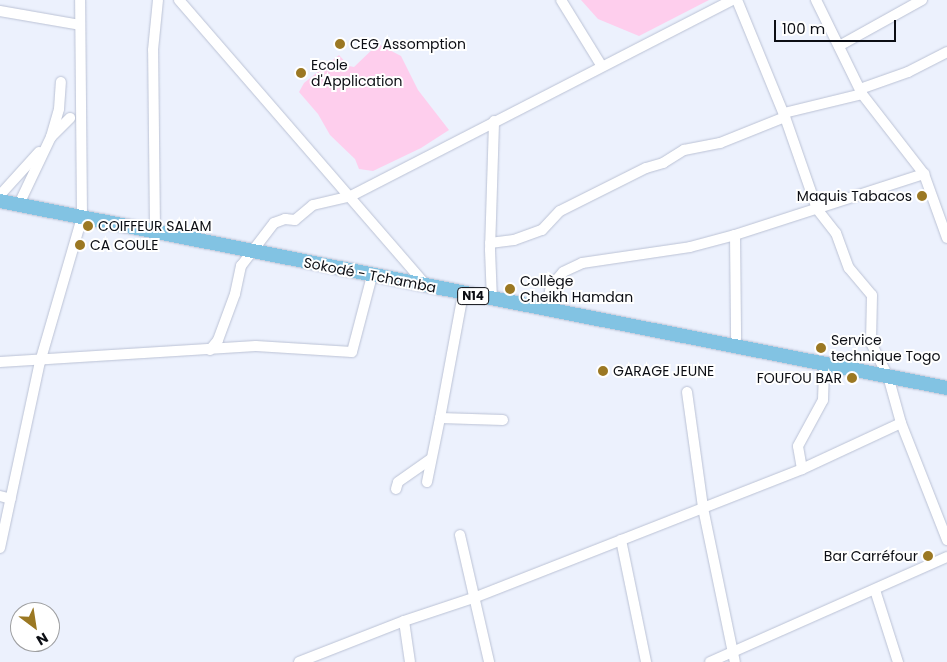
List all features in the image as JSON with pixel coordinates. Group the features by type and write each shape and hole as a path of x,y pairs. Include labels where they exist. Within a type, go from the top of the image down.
{"main road":[{"name":"Sokodé - Tchamba","path":"0,201 82,216 429,288 947,388"}],"street":[{"path":"0,548 40,362 82,216 80,0"},
{"path":"155,231 153,50 158,0"},
{"path":"179,0 429,288"},
{"path":"561,0 601,65"},
{"path":"210,350 218,340 235,294 241,266 250,251 274,223 285,219 295,220 313,205 351,196 601,65 732,0"},
{"path":"737,0 784,115 817,208 836,233 849,268 872,295 871,343 888,376 901,423 947,540"},
{"path":"816,0 861,91 924,174 947,238"},
{"path":"839,46 922,0"},
{"path":"0,11 80,25"},
{"path":"490,242 514,240 542,230 560,211 646,168 663,163 684,150 720,143 784,115 861,91 908,72 947,52"},
{"path":"19,204 51,138 59,110 61,82"},
{"path":"59,110 81,123"},
{"path":"0,195 70,118"},
{"path":"492,300 490,242 494,121"},
{"path":"547,310 551,286 563,272 582,263 690,247 735,235 924,174"},
{"path":"735,235 736,338"},
{"path":"0,362 40,362 256,346 352,352 372,276"},
{"path":"427,482 463,294"},
{"path":"802,469 798,446 823,400 824,364"},
{"path":"687,392 703,508 734,658"},
{"path":"440,418 502,420"},
{"path":"299,662 404,621 476,598 802,469 901,423"},
{"path":"396,488 398,482 430,460"},
{"path":"0,496 12,499"},
{"path":"460,536 476,598 489,662"},
{"path":"621,540 646,662"},
{"path":"710,662 734,658 947,557"},
{"path":"875,590 898,662"},
{"path":"404,621 410,662"}],"shaded area":[{"path":"581,0 709,0 639,36 598,19"},
{"path":"378,44 401,56 418,90 449,130 421,148 373,171 359,169 355,159 330,135 318,114 299,92 304,83 339,55 349,66 354,67"}],"place":[{"name":"CEG Assomption","path":"340,44"},
{"name":"Ecole d'Application","path":"301,73"},
{"name":"Maquis Tabacos","path":"922,196"},
{"name":"COIFFEUR SALAM","path":"88,226"},
{"name":"CA COULE","path":"80,245"},
{"name":"Collège Cheikh Hamdan","path":"510,289"},
{"name":"Service technique Togo","path":"821,348"},
{"name":"GARAGE JEUNE","path":"603,371"},
{"name":"FOUFOU BAR","path":"852,378"},
{"name":"Bar Carréfour","path":"928,556"}]}
